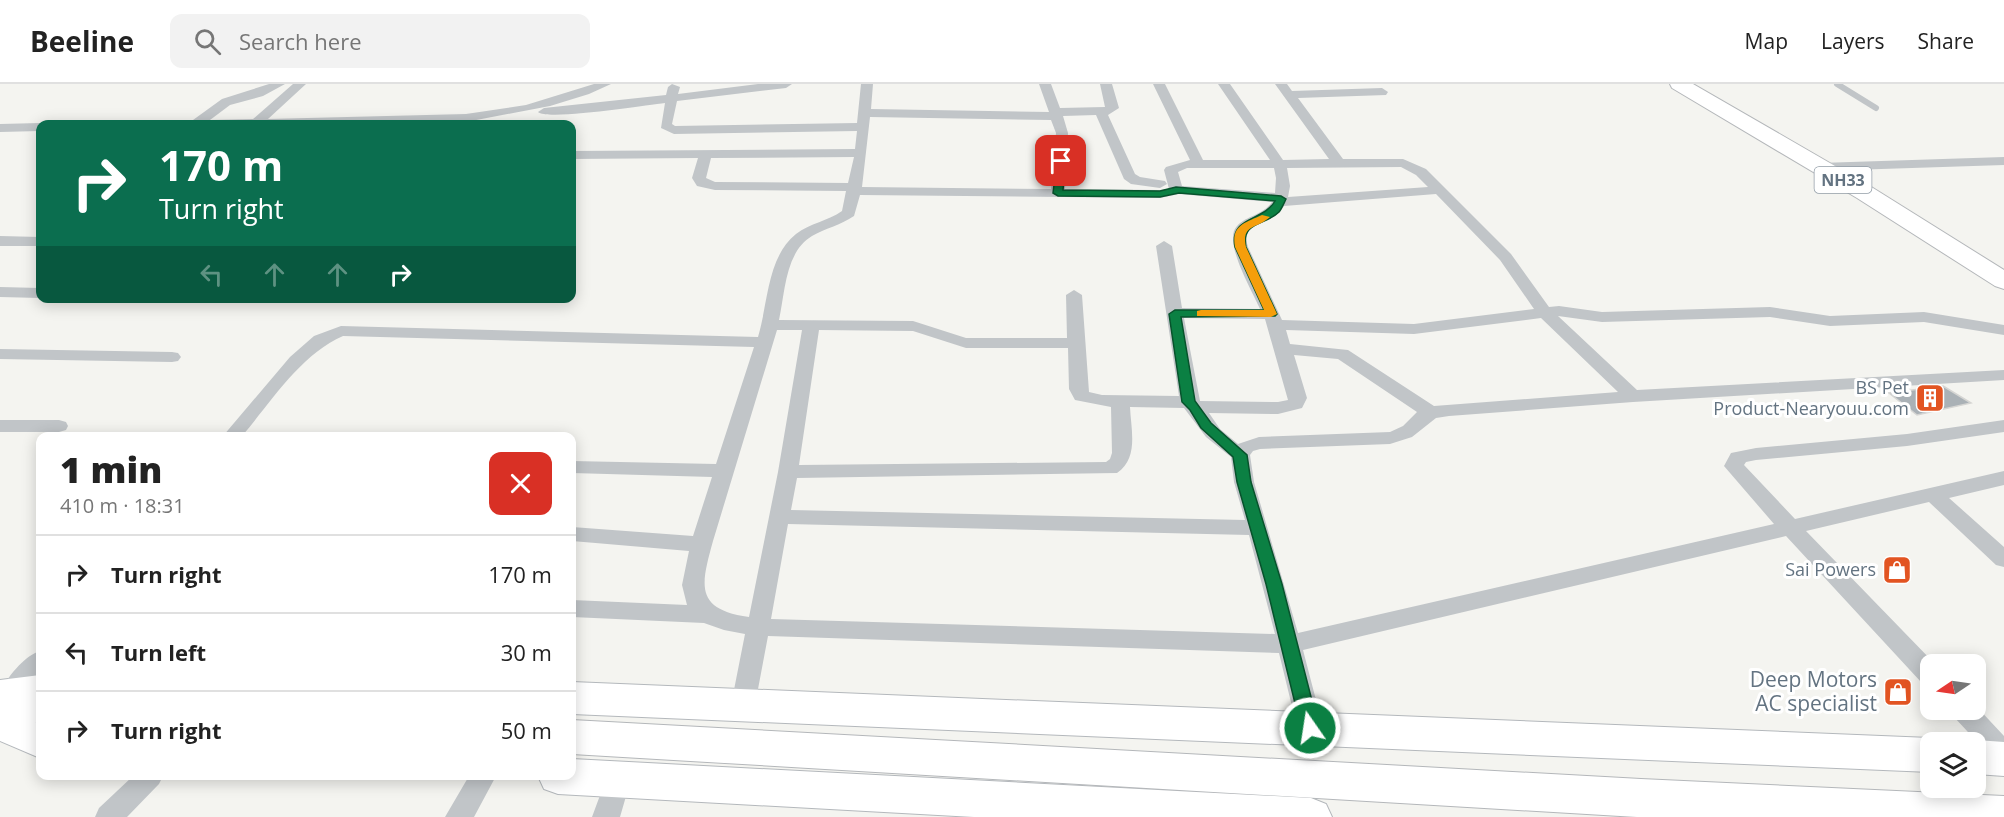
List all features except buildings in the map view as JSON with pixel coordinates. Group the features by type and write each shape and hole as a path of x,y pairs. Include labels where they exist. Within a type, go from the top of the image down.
{"highway":[{"name":"NH33","path":"1679,84 2004,280"},
{"path":"576,737 1629,798 2004,816"}],"main road":[{"path":"576,698 1920,755"},
{"path":"15,702 36,735"},
{"path":"1986,758 2004,759"},
{"path":"576,777 1311,817"}],"street":[{"path":"201,120 226,102 259,93 279,84"},
{"path":"260,120 300,84"},
{"path":"445,120 500,119 605,84"},
{"path":"675,84 666,124 668,128 675,130 864,120 1101,112 1113,108 1106,84"},
{"path":"517,112 579,110 786,84"},
{"path":"867,84 861,153 849,213 841,220 797,240 785,262 766,334 701,544 693,586 696,602 706,614 720,621 758,627 1290,644 2004,478"},
{"path":"1045,84 1062,133 1058,193"},
{"path":"1159,84 1198,163"},
{"path":"1074,295 1078,389 1081,396 1089,399 1192,405 1278,408 1295,404 1298,398 1274,320 1240,247 1239,237 1242,229 1275,210 1281,201 1284,175 1279,163 1224,84"},
{"path":"1285,89 1338,162"},
{"path":"1285,89 1382,92"},
{"path":"1101,112 1129,176 1145,183 1281,201 1439,190"},
{"path":"0,128 36,127"},
{"path":"576,155 861,153"},
{"path":"706,154 699,178 702,183 715,186 1058,193 1172,193 1175,187 1171,170 1185,164 1403,163 1421,172 1506,257 1544,312 1633,396"},
{"path":"1820,167 2004,161"},
{"path":"0,241 36,242"},
{"path":"1164,246 1192,405 1205,426 1240,455 1244,482 1290,644 1310,728"},
{"path":"0,292 36,293"},
{"path":"1175,314 1414,329 1558,311 1619,316 1770,312 1830,321 1924,317 2004,330"},
{"path":"742,705 788,472 811,325"},
{"path":"235,432 296,361 320,340 341,331 766,334 811,325 914,326 936,331 953,342 1076,343"},
{"path":"1283,349 1342,354 1431,413"},
{"path":"0,354 172,357"},
{"path":"1240,455 1246,447 1259,443 1342,441 1406,435 1422,418 1431,413 1633,396 2004,375"},
{"path":"788,472 1110,468 1119,462 1122,453 1120,400"},
{"path":"0,426 59,426"},
{"path":"1920,664 1734,466 1738,457 1907,440 2004,426"},
{"path":"576,467 724,471"},
{"path":"1933,495 2004,559"},
{"path":"779,517 1257,528"},
{"path":"576,534 701,544"},
{"path":"576,609 706,614"},
{"path":"15,702 36,667"},
{"path":"1973,720 2004,753"},
{"path":"606,817 618,779"},
{"path":"109,817 146,780"},
{"path":"459,817 481,780"}],"lane":[{"path":"1837,84 1876,108"}],"slow traffic":[{"path":"1201,314 1271,314 1240,247 1239,237 1242,229 1265,217"}],"place":[{"name":"BS Pet Product-Nearyouu.com","path":"1930,398"},
{"name":"Sai Powers","path":"1897,570"},
{"name":"Deep Motors AC specialist","path":"1898,692"}],"route":[{"path":"1061,161 1058,193 1160,194 1172,193 1176,190 1281,199 1275,210 1242,229 1239,237 1240,247 1271,314 1175,314 1189,402 1195,407 1205,426 1240,455 1244,482 1274,584 1310,728"}]}
